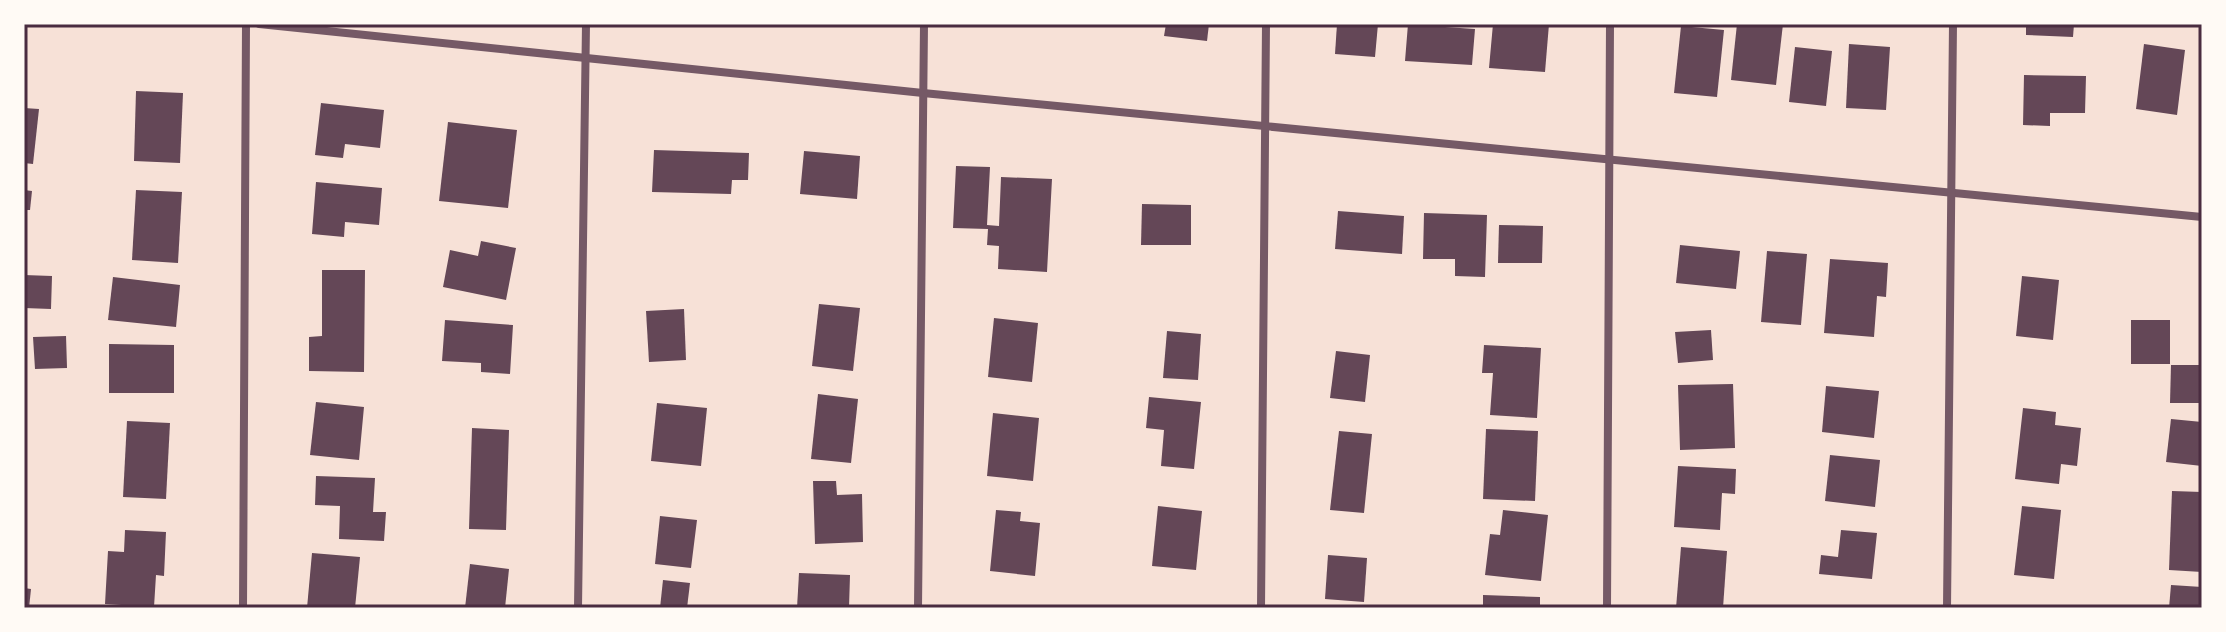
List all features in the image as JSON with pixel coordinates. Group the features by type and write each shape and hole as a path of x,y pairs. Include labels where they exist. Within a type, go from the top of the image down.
{"street":[{"path":"243,608 246,24"},
{"path":"259,24 923,93 2202,217"},
{"path":"578,608 586,24"},
{"path":"918,608 924,24"},
{"path":"1261,608 1266,24"},
{"path":"1607,608 1610,24"},
{"path":"1947,608 1953,24"}],"building":[{"path":"1166,24 1209,24 1207,41 1164,36"},
{"path":"1337,24 1378,24 1375,57 1335,54"},
{"path":"1408,24 1445,24 1445,27 1475,29 1472,65 1405,61"},
{"path":"1493,24 1549,24 1545,72 1489,68"},
{"path":"1737,24 1783,24 1776,85 1731,80"},
{"path":"2026,24 2074,24 2073,37 2026,35"},
{"path":"1681,26 1724,30 1717,97 1674,93"},
{"path":"1849,44 1890,47 1886,110 1846,108"},
{"path":"2144,44 2185,50 2177,115 2136,109"},
{"path":"1795,47 1832,51 1826,106 1789,102"},
{"path":"2024,75 2086,76 2085,113 2050,113 2050,126 2023,125"},
{"path":"136,91 183,93 180,163 134,161"},
{"path":"321,103 384,110 380,148 345,144 343,158 315,155"},
{"path":"24,108 39,109 33,164 24,163"},
{"path":"448,122 517,130 508,208 439,201"},
{"path":"654,150 749,153 748,180 732,180 731,194 652,192"},
{"path":"804,151 860,156 857,199 800,194"},
{"path":"956,166 990,167 987,225 999,226 1001,177 1052,179 1047,272 998,269 999,246 987,245 988,229 953,228"},
{"path":"316,182 382,188 379,225 345,222 344,237 312,234"},
{"path":"24,190 32,191 30,210 24,210"},
{"path":"136,190 182,192 178,263 132,260"},
{"path":"1142,204 1191,205 1191,245 1141,245"},
{"path":"1338,211 1404,216 1402,254 1335,249"},
{"path":"1424,213 1487,215 1485,277 1455,276 1455,259 1423,259"},
{"path":"1499,225 1543,226 1542,263 1498,263"},
{"path":"481,241 516,248 506,300 443,287 450,250 478,256"},
{"path":"1680,245 1740,251 1736,289 1676,283"},
{"path":"1767,251 1807,254 1801,325 1761,322"},
{"path":"1830,259 1888,263 1886,297 1877,296 1874,337 1824,333"},
{"path":"322,270 365,270 364,372 309,371 309,337 322,336"},
{"path":"24,275 52,276 51,309 24,308"},
{"path":"2022,276 2059,280 2053,340 2016,336"},
{"path":"113,277 180,285 176,327 108,320"},
{"path":"819,304 860,308 853,371 812,366"},
{"path":"684,309 686,360 649,362 646,311"},
{"path":"994,318 1038,323 1032,382 988,377"},
{"path":"445,320 513,325 510,374 481,372 481,363 442,361"},
{"path":"2131,320 2170,320 2170,364 2131,364"},
{"path":"1711,330 1713,360 1678,363 1675,332"},
{"path":"1167,331 1201,334 1198,380 1163,378"},
{"path":"66,336 67,368 35,369 33,337"},
{"path":"109,344 174,345 174,393 109,393"},
{"path":"1484,345 1541,348 1537,418 1490,415 1493,373 1482,373"},
{"path":"1336,351 1370,355 1365,402 1330,398"},
{"path":"2171,365 2202,365 2202,403 2170,403"},
{"path":"1733,384 1735,448 1680,450 1678,385"},
{"path":"1826,386 1879,391 1874,438 1822,432"},
{"path":"818,394 858,399 851,463 811,459"},
{"path":"1149,397 1201,402 1194,469 1161,466 1164,430 1146,428"},
{"path":"316,402 364,407 359,460 310,455"},
{"path":"657,403 707,408 701,466 651,461"},
{"path":"2023,408 2056,412 2055,425 2081,428 2077,466 2061,464 2059,484 2015,479"},
{"path":"993,413 1039,418 1033,481 987,476"},
{"path":"2171,419 2202,422 2202,466 2166,462"},
{"path":"127,421 170,423 166,499 123,497"},
{"path":"472,428 509,430 506,530 469,529"},
{"path":"1486,429 1538,431 1535,501 1483,499"},
{"path":"1339,431 1372,434 1364,513 1330,510"},
{"path":"1830,455 1880,460 1875,507 1825,501"},
{"path":"1678,466 1736,469 1735,494 1722,493 1720,530 1674,527"},
{"path":"316,476 375,478 373,512 386,512 384,541 339,539 340,506 315,505"},
{"path":"813,481 836,481 837,495 862,494 863,542 815,544"},
{"path":"2172,491 2202,492 2202,572 2169,570"},
{"path":"1158,506 1202,511 1196,570 1152,566"},
{"path":"2022,506 2061,510 2054,579 2014,575"},
{"path":"996,510 1021,512 1020,521 1040,523 1035,576 990,571"},
{"path":"1503,510 1548,515 1541,581 1485,575 1490,534 1500,535"},
{"path":"660,516 697,520 691,568 655,564"},
{"path":"125,530 166,532 164,576 156,575 154,607 105,604 108,551 124,552"},
{"path":"1841,530 1877,533 1872,579 1819,574 1821,555 1838,557"},
{"path":"1681,547 1727,551 1723,608 1676,608"},
{"path":"312,553 360,557 355,608 307,608"},
{"path":"1328,555 1367,558 1364,602 1325,599"},
{"path":"470,564 509,569 505,608 465,608"},
{"path":"799,573 850,575 849,608 797,608"},
{"path":"663,580 690,583 687,608 660,608"},
{"path":"2171,585 2202,587 2202,608 2169,608"},
{"path":"24,588 31,589 29,608 24,608"},
{"path":"1483,595 1540,597 1540,608 1483,608"}]}
